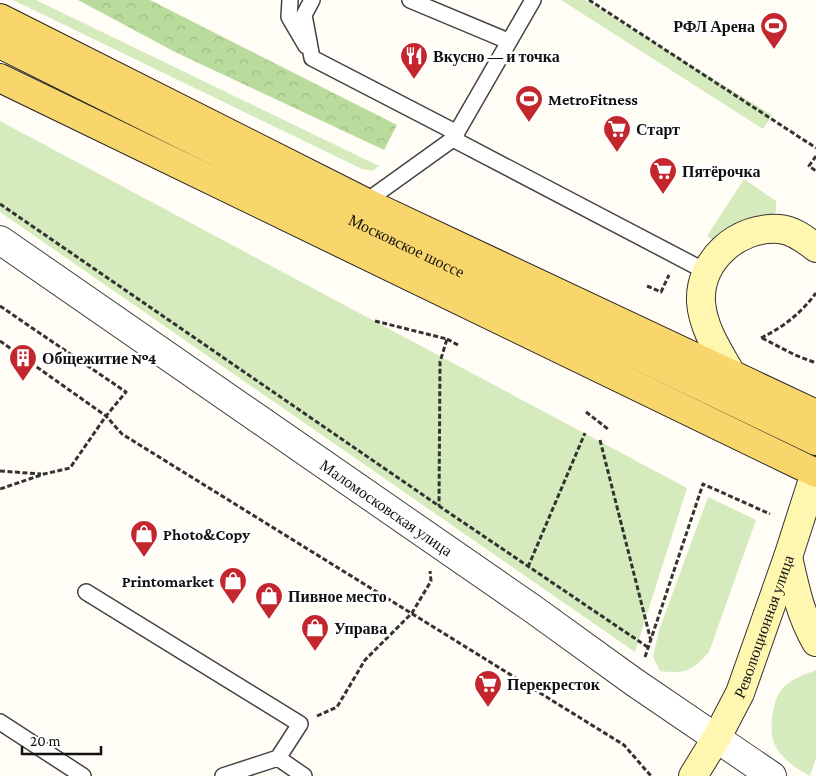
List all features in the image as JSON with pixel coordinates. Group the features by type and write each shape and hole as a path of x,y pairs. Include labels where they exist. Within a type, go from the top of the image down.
{"main road":[{"name":"Московское шоссе","path":"0,18 355,209 816,441"},
{"name":"Московское шоссе","path":"0,44 355,209 732,375 816,414"},
{"name":"Московское шоссе","path":"0,78 816,472"},
{"path":"750,408 713,342 704,318 701,301 707,272 714,258 726,247 754,231 779,229 802,237 816,248"},
{"name":"Революционная улица","path":"694,776 740,692 816,472"},
{"path":"788,557 797,602 805,623 816,642"}],"street":[{"name":"Маломосковская улица","path":"0,240 772,776"}],"lane":[{"path":"290,0 289,16 312,58 707,272"},
{"path":"312,0 304,15 312,58"},
{"path":"410,0 508,41"},
{"path":"355,209 455,136 533,0"},
{"path":"86,592 300,724 278,758 222,776"},
{"path":"0,722 84,776"},
{"path":"278,758 304,776"}],"path":[{"path":"589,0 816,148"},
{"path":"816,156 810,166 816,171"},
{"path":"0,204 648,648"},
{"path":"647,286 661,292 669,275"},
{"path":"816,293 782,328 761,338 816,363"},
{"path":"0,306 126,392 106,416 70,468 44,474 0,489"},
{"path":"375,321 447,339 458,345"},
{"path":"439,506 440,362 447,339"},
{"path":"0,341 106,416 122,434 624,745 651,776"},
{"path":"586,412 608,429"},
{"path":"528,567 585,433"},
{"path":"600,440 651,641"},
{"path":"0,471 44,474"},
{"path":"643,662 703,484 770,514"},
{"path":"300,724 337,707 365,660 412,613 431,581 425,535"}],"green space":[{"path":"13,0 36,0 379,166 372,171 362,169"},
{"path":"78,0 150,0 397,125 384,150 175,52"},
{"path":"561,0 585,0 772,115 763,129"},
{"path":"0,121 687,488 635,652 0,212"},
{"path":"744,179 776,201 776,211 772,220 713,240 707,236"},
{"path":"708,497 756,520 709,652 688,670 676,672 660,671 653,657 659,630"},
{"path":"816,670 816,758 810,776 780,754 773,739 771,729 778,695 783,688 796,678"}],"place":[{"name":"РФЛ Арена","path":"774,50"},
{"name":"Вкусно — и точка","path":"414,80"},
{"name":"MetroFitness","path":"529,123"},
{"name":"Старт","path":"617,153"},
{"name":"Пятёрочка","path":"663,195"},
{"name":"Общежитие №4","path":"23,382"},
{"name":"Photo&Copy","path":"144,558"},
{"name":"Printomarket","path":"233,605"},
{"name":"Пивное место","path":"269,620"},
{"name":"Управа","path":"315,652"},
{"name":"Перекресток","path":"488,708"}]}
